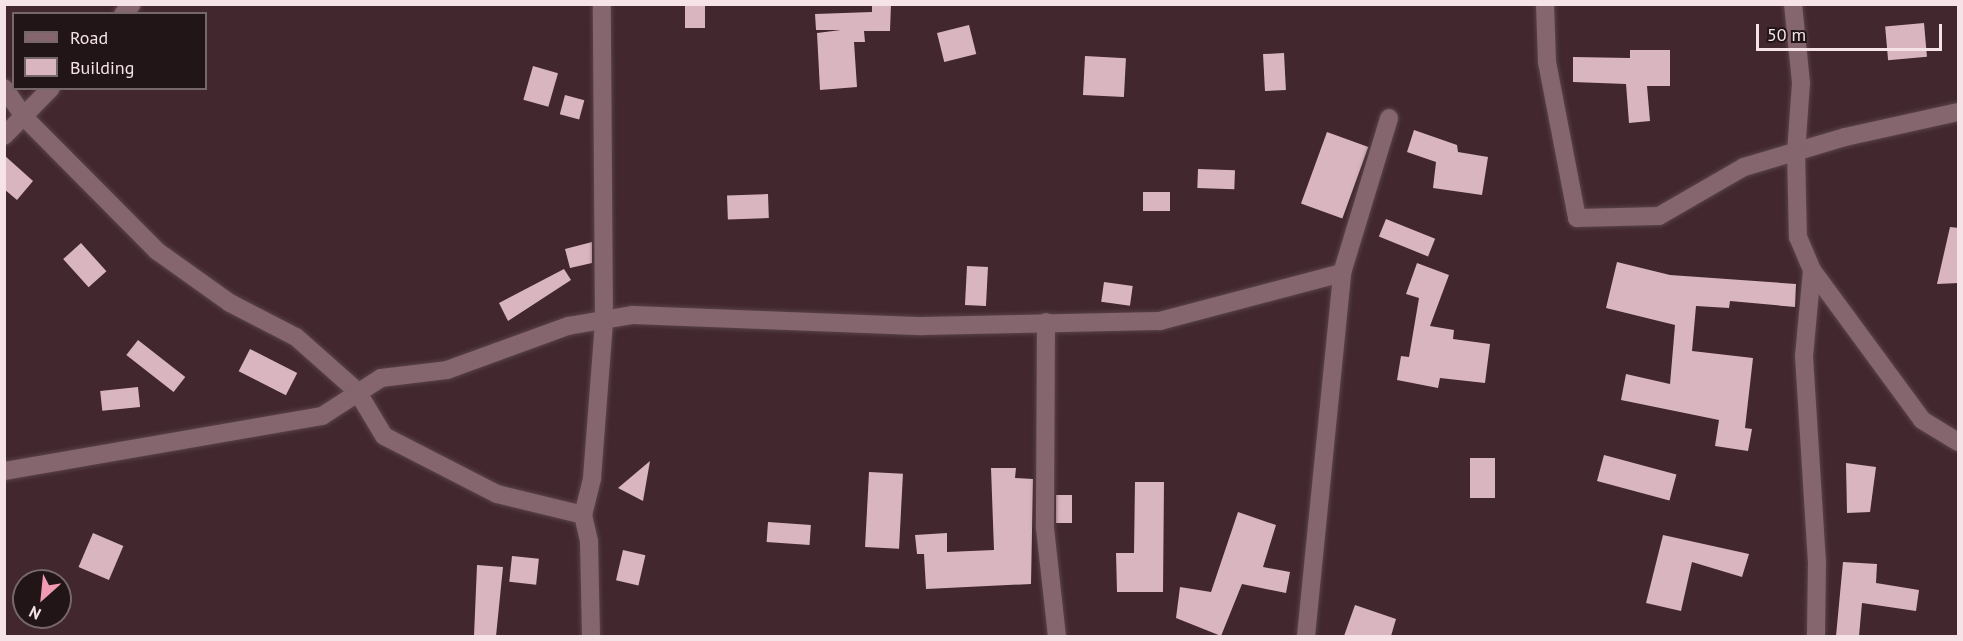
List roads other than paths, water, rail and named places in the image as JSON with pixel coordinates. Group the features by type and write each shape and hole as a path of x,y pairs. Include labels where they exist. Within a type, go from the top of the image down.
{"street":[{"path":"591,636 589,541 583,515 592,478 604,323 602,4"},
{"path":"1545,4 1546,62 1576,218 1659,216 1744,167 1959,112"},
{"path":"1793,4 1801,83 1796,152 1798,237 1812,270 1922,420 1959,442"},
{"path":"4,88 24,117 157,251 230,303 296,337 357,390 384,436 497,494 583,515"},
{"path":"4,136 49,90"},
{"path":"1306,636 1342,273 1389,118"},
{"path":"1812,270 1804,356 1817,562 1816,636"},
{"path":"4,471 322,416 357,390 381,378 447,370 568,326 604,323 633,315 923,326 1160,321 1342,273"},
{"path":"1046,322 1045,528 1058,636"}]}
